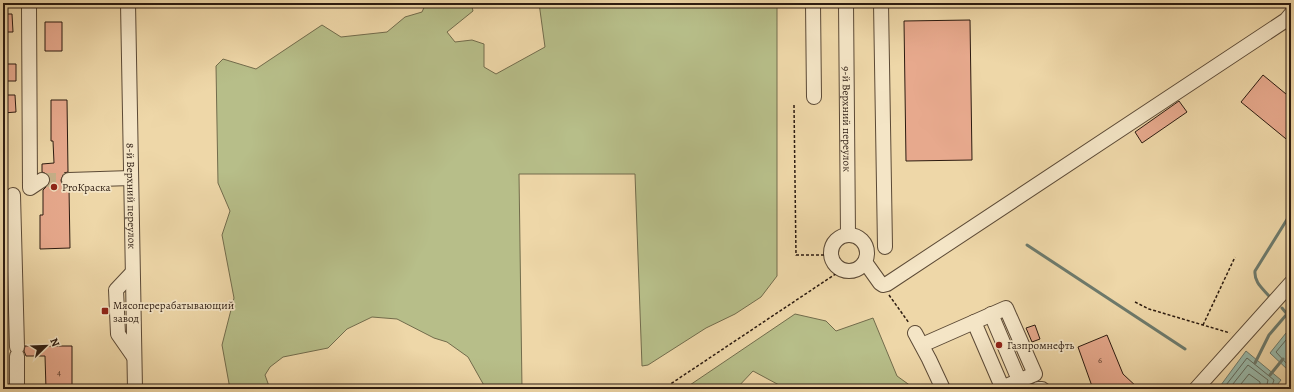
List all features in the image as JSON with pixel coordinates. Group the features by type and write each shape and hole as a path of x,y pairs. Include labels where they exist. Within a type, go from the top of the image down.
{"street":[{"name":"8-й Верхний переулок","path":"128,3 134,389"},
{"path":"813,3 814,97"},
{"name":"9-й Верхний переулок","path":"846,3 848,235"},
{"path":"881,3 885,247"},
{"path":"29,6 30,188"},
{"path":"864,262 883,285 1286,20 1291,14"},
{"path":"69,180 131,178"},
{"path":"17,389 17,351 8,195 30,188 42,180"},
{"path":"841,236 856,236 866,247 867,254 864,262 860,267 853,270 839,268 833,262 831,248 835,241 841,236"},
{"path":"1196,389 1291,282"},
{"path":"943,389 919,339 974,322 1006,308 1035,374 1001,388 974,322"}],"path":[{"path":"794,105 796,255 827,255"},
{"path":"1203,325 1235,257"},
{"path":"663,389 837,274"},
{"path":"883,285 919,339"},
{"path":"1135,302 1148,309 1243,337"}],"green space":[{"path":"426,3 471,3 473,11 447,32 455,42 472,40 484,44 484,67 496,74 545,47 539,3 777,3 777,276 761,297 735,314 706,328 648,365 642,366 635,174 519,174 522,389 486,389 468,357 447,342 434,338 397,319 372,317 347,329 328,348 283,357 270,367 265,375 270,389 230,389 222,345 234,298 222,235 230,211 218,183 216,66 223,59 256,69 322,25 341,37 387,32 405,17 422,12"},
{"path":"795,314 826,321 836,331 873,318 897,376 915,389 783,389 779,385 753,371 736,389 684,389"}],"water":[{"path":"1286,333 1291,337 1291,367 1288,370 1270,353"},
{"path":"1246,351 1281,380 1274,389 1218,389"}],"building":[{"path":"3,14 12,14 13,32 3,32"},
{"path":"970,20 972,160 906,161 904,21"},
{"path":"45,22 62,22 62,51 45,51"},
{"path":"3,64 16,64 16,81 3,81"},
{"path":"1263,75 1286,94 1291,88 1291,143 1241,102"},
{"path":"3,95 15,95 16,112 3,113"},
{"path":"51,100 67,100 68,172 64,173 61,180 62,185 69,188 70,248 40,249 40,215 43,215 43,190 49,184 50,180 49,175 42,172 42,164 54,163 53,141 51,141"},
{"path":"1179,101 1187,112 1142,143 1135,132"},
{"path":"1035,325 1040,339 1032,342 1026,328"},
{"path":"1107,335 1123,374 1139,389 1093,389 1078,347"},
{"path":"25,346 72,346 72,389 46,389 45,356 26,356 24,351"}],"waterway":[{"path":"1269,296 1257,282 1255,271 1291,213"},
{"path":"1027,245 1185,349"},
{"path":"1255,363 1269,335 1287,314 1282,308"},
{"path":"1270,375 1283,359"}],"tunnel":[{"path":"42,180 69,180"}],"place":[{"name":"ProКраска","path":"54,187"},
{"name":"Мясоперерабатывающий завод","path":"105,311"},
{"name":"Газпромнефть","path":"999,345"}]}
